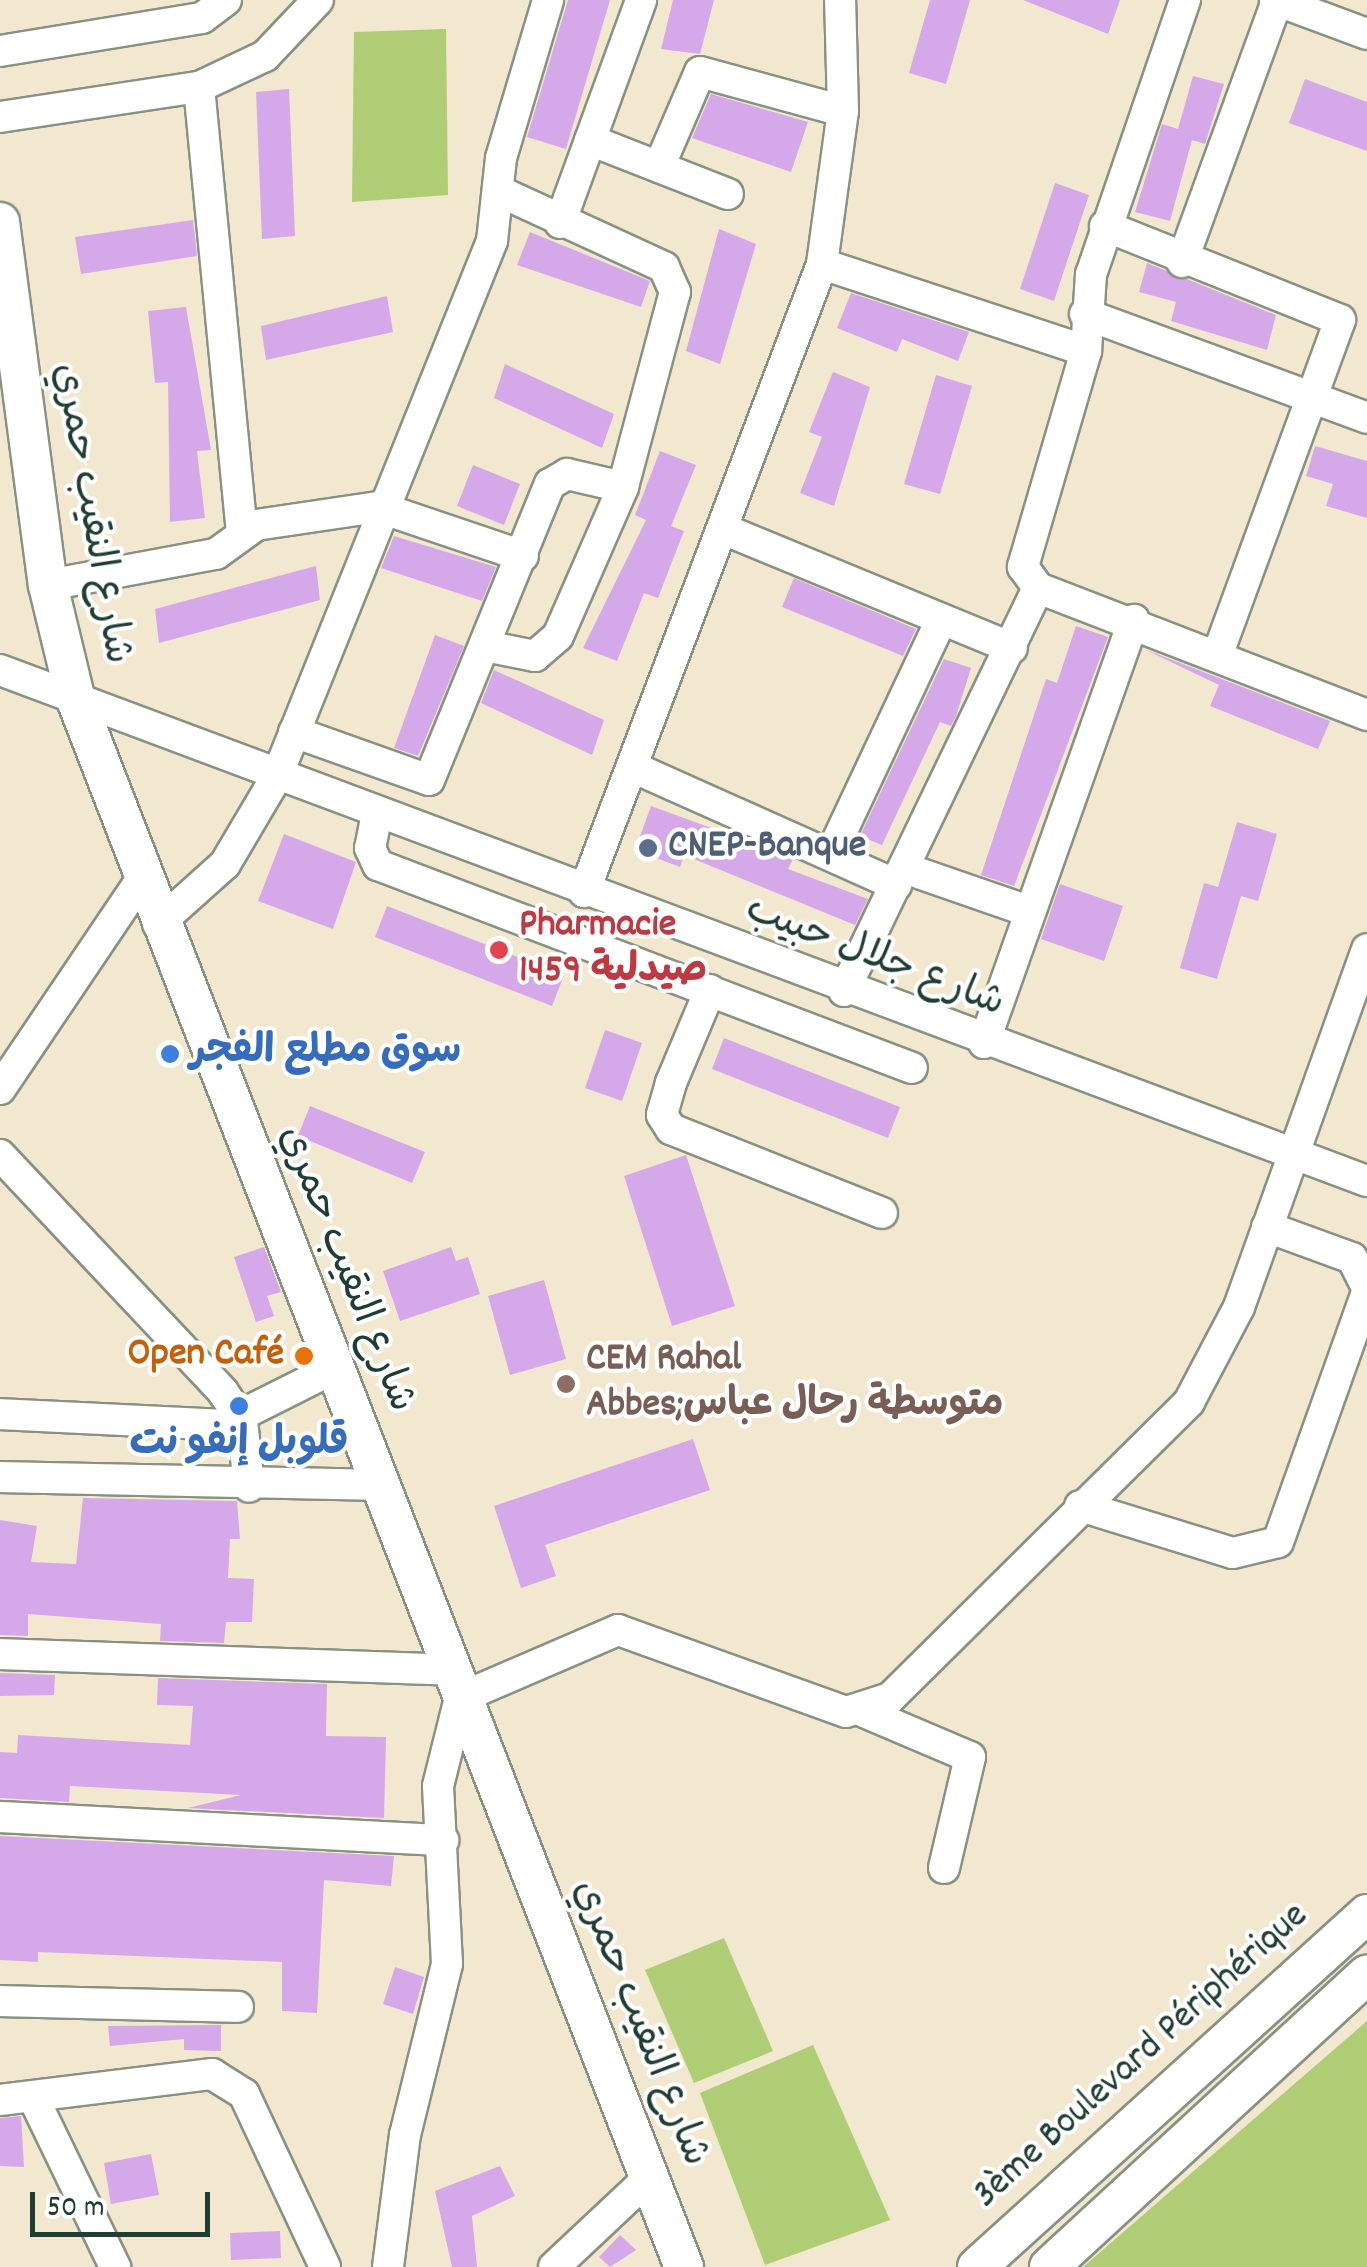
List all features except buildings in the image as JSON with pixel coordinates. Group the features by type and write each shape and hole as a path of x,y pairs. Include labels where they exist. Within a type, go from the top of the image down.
{"main road":[{"name":"شارع النقيب حمري","path":"0,222 48,585 75,697 158,924 684,2267"},
{"name":"3ème Boulevard Périphérique","path":"976,2267 1367,1914"},
{"path":"1049,2267 1360,1987"}],"street":[{"path":"0,52 202,18 226,0"},
{"path":"0,117 199,88 265,56 318,0"},
{"path":"158,924 226,864 277,776 378,507 442,366 504,193 500,158 548,0"},
{"path":"560,223 641,0"},
{"path":"584,892 637,769 728,531 822,264 843,111 840,0"},
{"path":"1185,0 1105,226 1085,314 1086,351 1022,556 1038,588 1134,620 1367,715"},
{"path":"1182,262 1276,0 1367,34"},
{"path":"659,167 700,72 843,111"},
{"path":"199,88 242,530"},
{"path":"590,140 728,194"},
{"path":"486,646 536,656 552,645 623,487 674,280 632,250 560,223 504,193"},
{"path":"1105,226 1182,262 1337,316 1314,400 1217,656"},
{"path":"822,264 1086,351"},
{"path":"1085,314 1367,418"},
{"path":"294,732 428,780 522,556 562,474 623,487"},
{"path":"48,585 216,554 242,530 378,507 522,556"},
{"path":"728,531 1012,648"},
{"path":"844,990 1038,588"},
{"path":"831,854 941,620"},
{"path":"984,1043 1134,620"},
{"name":"شارع جلال حبيب","path":"0,670 984,1043 1367,1181"},
{"path":"637,769 831,854 1028,912"},
{"path":"377,813 370,848 378,866 912,1068"},
{"path":"0,1089 141,880"},
{"path":"864,1712 890,1698 1189,1402 1239,1307 1292,1153 1358,1001 1367,949"},
{"path":"710,990 671,1082 662,1115 671,1129 882,1213"},
{"path":"0,1156 242,1420 249,1487"},
{"path":"1080,1506 1233,1553 1278,1542 1367,1289 1352,1258 1267,1226"},
{"path":"0,1414 242,1420 335,1368"},
{"path":"0,1477 249,1487 380,1485"},
{"path":"0,1654 456,1684 618,1630 864,1712 970,1757 944,1868"},
{"path":"388,2267 404,2135 447,1964 439,1774 456,1684"},
{"path":"0,1817 443,1840"},
{"path":"0,2001 238,2007"},
{"path":"0,2100 212,2074 244,2094 325,2267"},
{"path":"33,2097 115,2267"},
{"path":"554,2267 650,2177"}],"green space":[{"path":"446,29 448,195 352,202 354,32"},
{"path":"724,1938 773,2051 694,2083 645,1970"},
{"path":"1367,2021 1367,2267 1083,2267"},
{"path":"813,2045 890,2220 765,2265 700,2093"}],"place":[{"name":"CNEP-Banque","path":"648,848"},
{"name":"Pharmacie 1459 صيدلية","path":"499,950"},
{"name":"سوق مطلع الفجر","path":"170,1054"},
{"name":"Open Café","path":"304,1356"},
{"name":"CEM Rahal Abbes;متوسطة رحال عباس","path":"566,1384"},
{"name":"قلوبل إنفو نت","path":"239,1406"}]}
